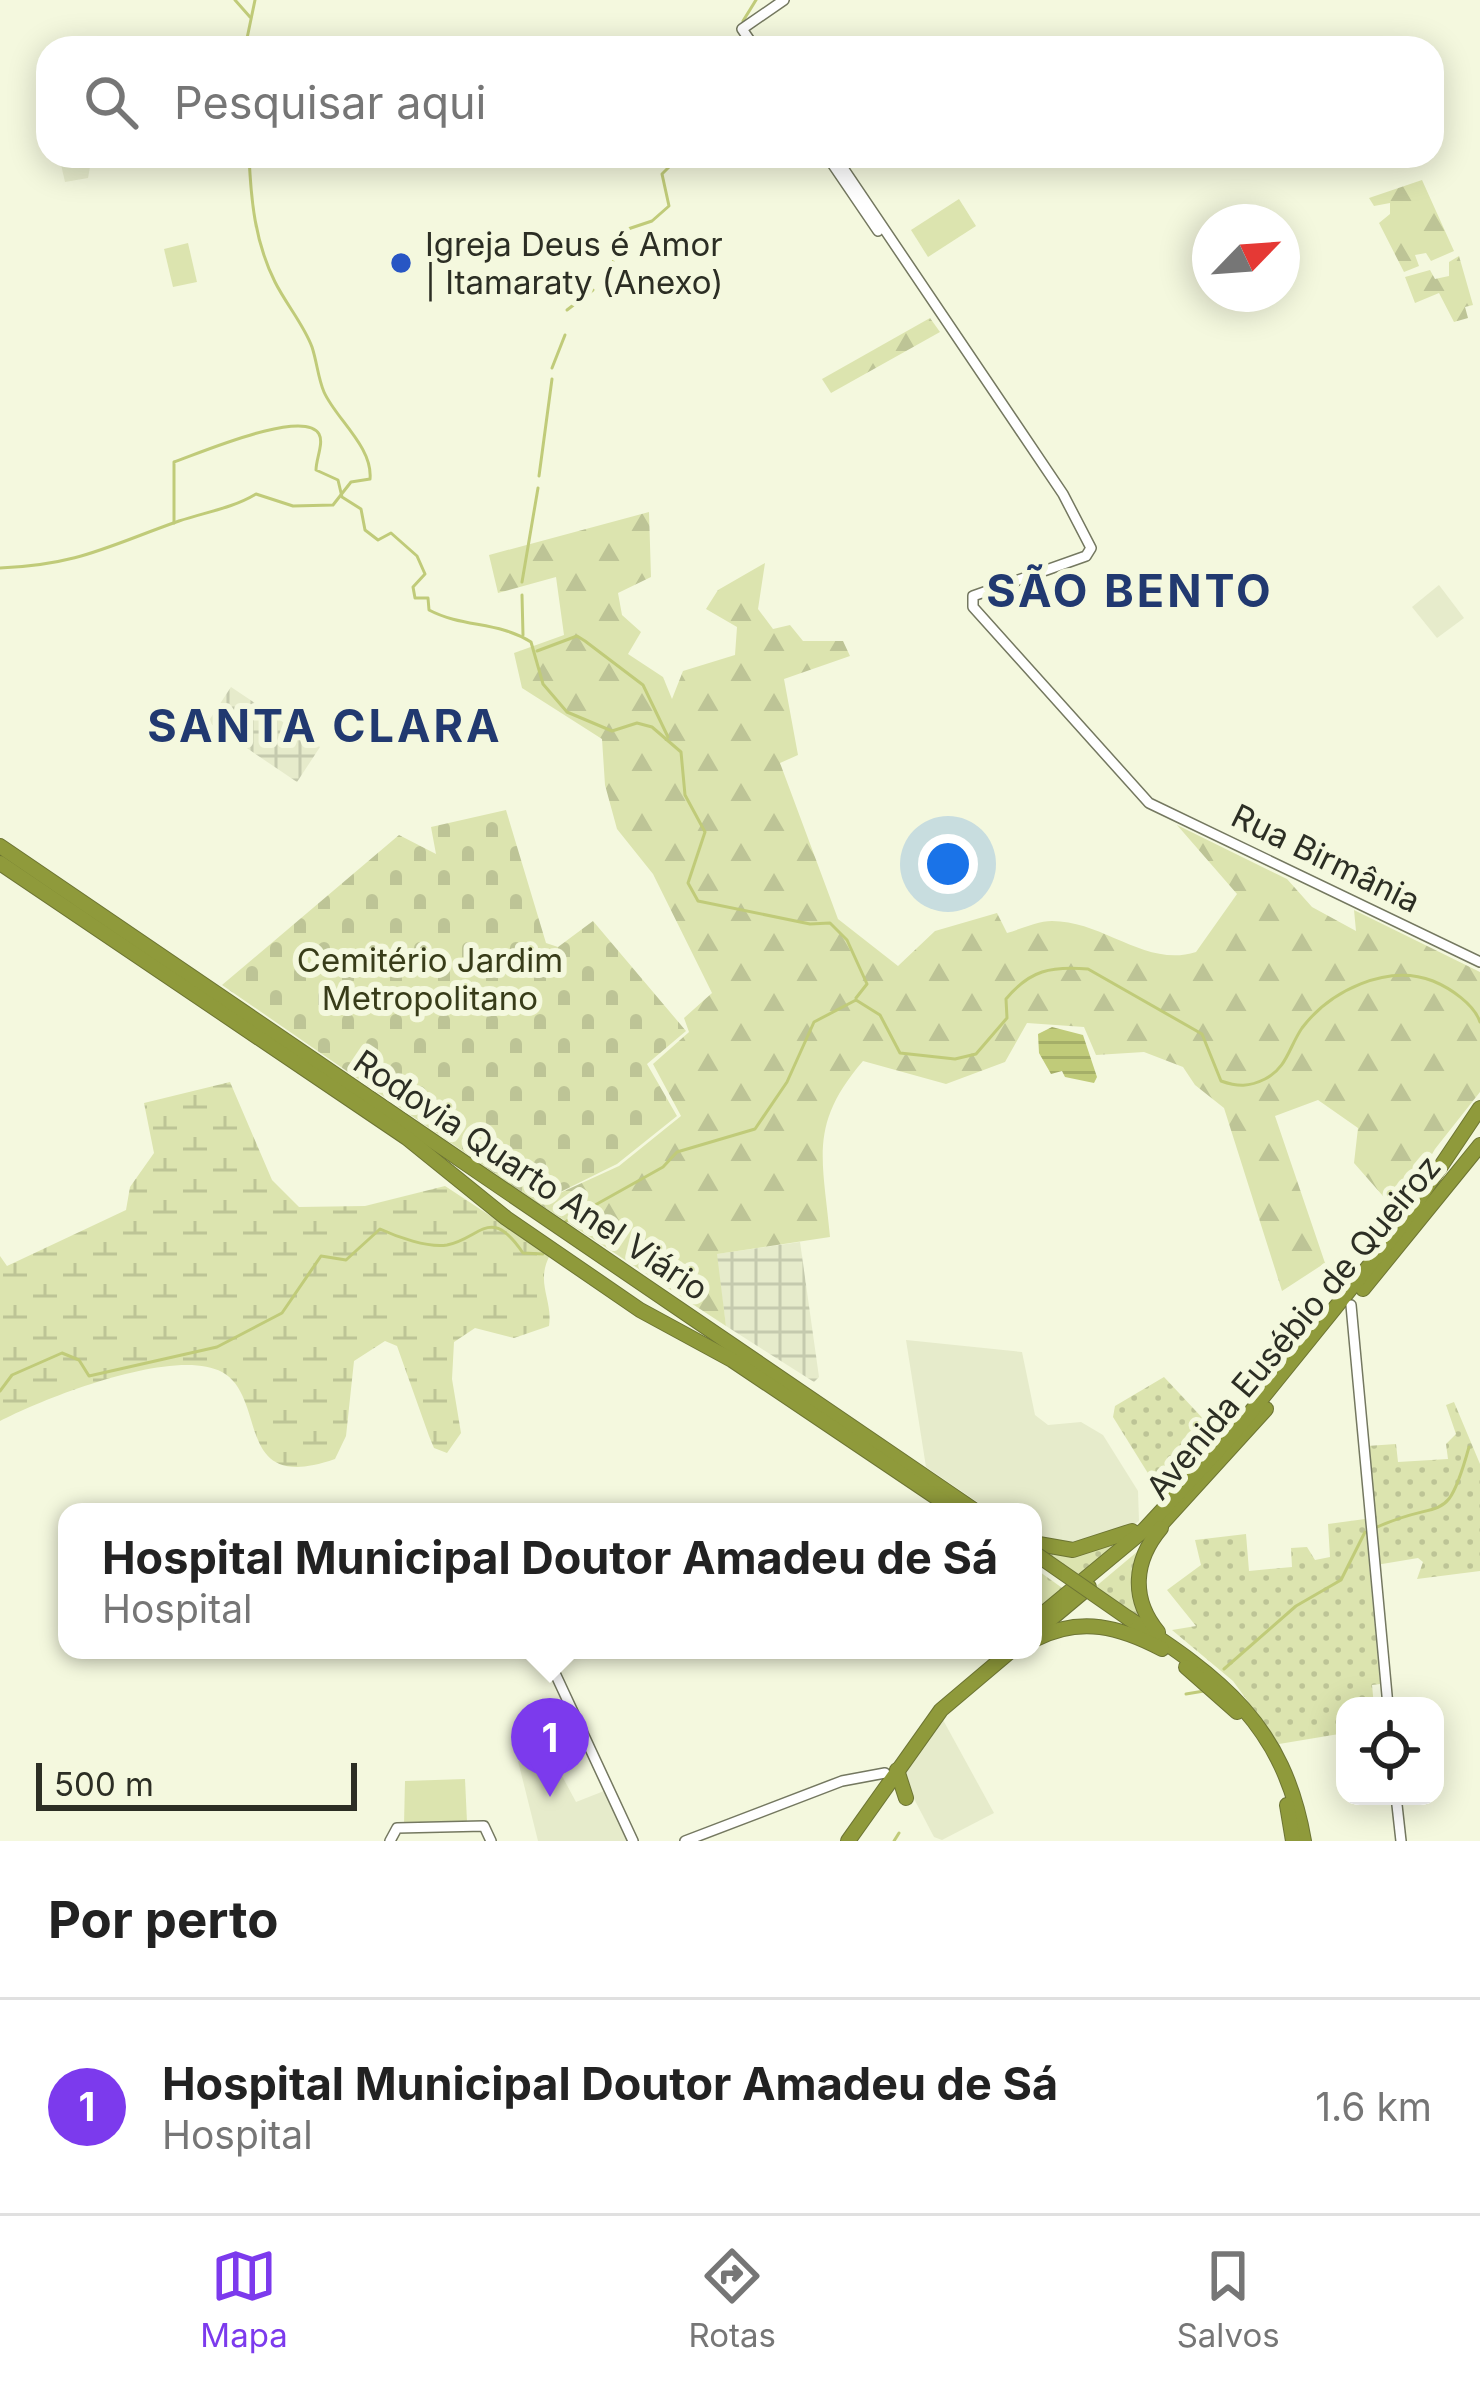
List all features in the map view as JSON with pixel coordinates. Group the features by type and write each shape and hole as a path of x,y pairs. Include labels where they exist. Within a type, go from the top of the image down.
{"highway":[{"name":"Rodovia Quarto Anel Viário","path":"0,846 82,911 407,1138 506,1218 620,1295 811,1405"},
{"name":"Rodovia Quarto Anel Viário","path":"0,863 82,911"},
{"name":"Rodovia Quarto Anel Viário","path":"144,954 586,1243 811,1405 959,1503"},
{"name":"Avenida Eusébio de Queiroz","path":"1042,1614 1157,1517 1337,1309 1480,1108"},
{"name":"Avenida Eusébio de Queiroz","path":"1042,1629 1177,1512 1480,1145"},
{"path":"506,1218 519,1214 518,1199"},
{"path":"620,1295 617,1279 631,1274"},
{"path":"1177,1512 1148,1545 1138,1572 1147,1618 1166,1647 1252,1730 1281,1787 1293,1841"},
{"path":"1042,1545 1073,1550 1098,1546 1157,1517"},
{"path":"1042,1559 1126,1620"},
{"path":"1042,1568 1227,1687 1256,1722 1284,1770 1304,1841"},
{"path":"1042,1634 1101,1626 1166,1647"},
{"path":"837,1841 939,1700 989,1659"},
{"path":"882,1792 906,1798 891,1772"},
{"path":"848,1841 891,1772"}],"street":[{"path":"750,36 744,27 769,4 784,0"},
{"name":"Rua Birmânia","path":"839,168 1090,544 1089,554 977,594 970,600 973,607 1149,803 1480,962"},
{"path":"1346,1310 1385,1697"},
{"path":"550,1659 634,1841"},
{"path":"685,1841 842,1781 891,1772"},
{"path":"1395,1805 1399,1841"},
{"path":"446,1826 449,1841"},
{"path":"390,1841 392,1832 402,1827 446,1826 484,1826 491,1841"}],"shaded area":[{"path":"62,168 90,168 88,178 65,182"},
{"path":"1439,585 1464,618 1437,638 1412,607"},
{"path":"231,687 320,747 297,782 208,722"},
{"path":"1052,1027 1083,1035 1097,1077 1094,1083 1065,1077 1062,1071 1051,1074 1039,1053 1038,1034"},
{"path":"800,1242 819,1377 814,1382 726,1326 716,1254"},
{"path":"906,1340 1022,1352 1035,1415 1048,1425 1081,1422 1103,1435 1138,1491 1139,1521 1121,1534 1076,1546 1042,1540 1042,1503 979,1503 926,1467"},
{"path":"942,1718 994,1813 942,1840 934,1837 901,1774"},
{"path":"518,1761 554,1761 576,1802 604,1791 631,1841 538,1841"}],"green space":[{"path":"1422,180 1454,251 1431,261 1426,253 1415,255 1419,266 1404,272 1379,223 1390,214 1390,203 1374,206 1369,198"},
{"path":"959,199 976,226 928,257 911,230"},
{"path":"188,243 197,282 173,287 164,249"},
{"path":"1459,256 1473,305 1465,307 1468,318 1454,322 1439,293 1415,303 1405,277 1430,270 1435,279 1449,276 1449,262"},
{"path":"930,318 940,332 831,393 822,379"},
{"path":"649,512 651,577 618,593 622,615 641,632 628,654 663,677 672,699 683,671 735,655 737,627 706,609 718,590 765,563 758,609 773,629 790,625 803,641 843,641 850,656 784,679 798,755 780,763 838,919 898,966 935,931 997,913 1007,933 1052,921 1089,928 1160,954 1196,952 1237,894 1177,825 1287,879 1312,907 1356,931 1354,910 1480,972 1480,1092 1435,1149 1405,1201 1390,1204 1354,1163 1358,1128 1318,1100 1275,1116 1325,1263 1282,1291 1224,1108 1195,1085 1183,1067 1144,1052 1096,1055 1084,1027 1027,1023 1005,1062 946,1084 863,1061 834,1105 823,1144 830,1237 717,1254 726,1326 538,1203 619,1166 681,1116 653,1064 689,1032 684,1018 712,993 653,874 617,829 605,785 602,739 522,688 514,653 564,635 556,577 498,593 489,555"},
{"name":"Cemitério Jardim Metropolitano","path":"506,810 546,943 558,947 593,921 686,1031 647,1064 677,1116 617,1164 538,1203 222,985 399,835 436,854 431,827"},
{"path":"230,1082 272,1180 299,1207 365,1206 445,1186 550,1255 544,1274 549,1326 514,1338 475,1328 454,1342 452,1379 461,1433 447,1453 434,1448 397,1346 385,1341 354,1361 346,1436 335,1459 302,1467 280,1464 266,1454 236,1385 222,1372 201,1366 174,1365 110,1378 0,1421 0,1256 7,1266 126,1210 130,1187 154,1153 144,1103"},
{"path":"1164,1377 1223,1440 1166,1488 1154,1483 1113,1417 1115,1406"},
{"path":"1454,1402 1480,1464 1480,1571 1417,1579 1423,1562 1418,1558 1376,1565 1367,1446 1396,1444 1398,1462 1448,1459 1446,1444 1456,1434 1446,1405"},
{"path":"1365,1519 1380,1684 1372,1685 1373,1697 1336,1697 1336,1734 1279,1744 1233,1681 1172,1630 1196,1626 1167,1590 1201,1565 1195,1540 1246,1534 1249,1571 1292,1567 1291,1548 1307,1547 1315,1560 1330,1557 1328,1524"},
{"path":"1126,1538 1079,1578 1042,1553 1042,1548 1071,1553"},
{"path":"1144,1546 1137,1564 1150,1626 1094,1588"},
{"path":"1042,1573 1065,1590 1042,1608"},
{"path":"465,1779 467,1822 404,1825 405,1781"}],"waterway":[{"path":"235,0 250,17"},
{"path":"248,36 255,0"},
{"path":"743,21 756,0"},
{"path":"0,568 92,553 256,494 293,506 333,505 351,482 370,479 366,456 324,392 309,339 268,267 255,221 250,168"},
{"path":"612,268 619,232 652,221 669,206 662,174 668,168"},
{"path":"567,310 593,290"},
{"path":"552,368 565,335"},
{"path":"539,476 552,379"},
{"path":"174,523 174,462 273,429 310,427 320,438 316,470 338,480 342,497 361,509 365,530 378,540 391,533 417,556 425,574 413,587 415,598 428,598 429,610 442,616 531,642 543,684 567,712 612,731 637,723 652,727 681,752 685,795 705,832 688,883 698,901 810,924 830,923 847,940 867,984 856,998"},
{"path":"522,582 538,488"},
{"path":"522,595 523,635"},
{"path":"537,651 577,636 585,641 643,685 668,737"},
{"path":"563,1223 663,1167 677,1152 755,1129 787,1082 814,1022 856,1000 880,1015 900,1053 955,1059 976,1054 1007,1018 1006,999 1024,982 1052,970 1088,969 1202,1034 1221,1081 1238,1085 1254,1084 1272,1074 1314,1015 1344,992 1379,978 1415,976 1433,981 1461,997 1480,1022"},
{"path":"0,1391 12,1375 62,1353 79,1360 89,1376 217,1347 282,1313 321,1256 346,1260 380,1229 439,1246 493,1227 512,1238 523,1253 543,1254"},
{"path":"1375,1528 1447,1501 1469,1447"},
{"path":"1224,1669 1296,1606 1341,1580 1365,1532"},
{"path":"1186,1694 1204,1691"},
{"path":"894,1841 899,1833"}],"place":[{"name":"Igreja Deus é Amor | Itamaraty (Anexo)","path":"401,263"},
{"name":"Hospital Municipal Doutor Amadeu de Sá","path":"550,1797"}],"district":[{"name":"SÃO BENTO","path":"1130,591"},
{"name":"SANTA CLARA","path":"325,726"}]}
